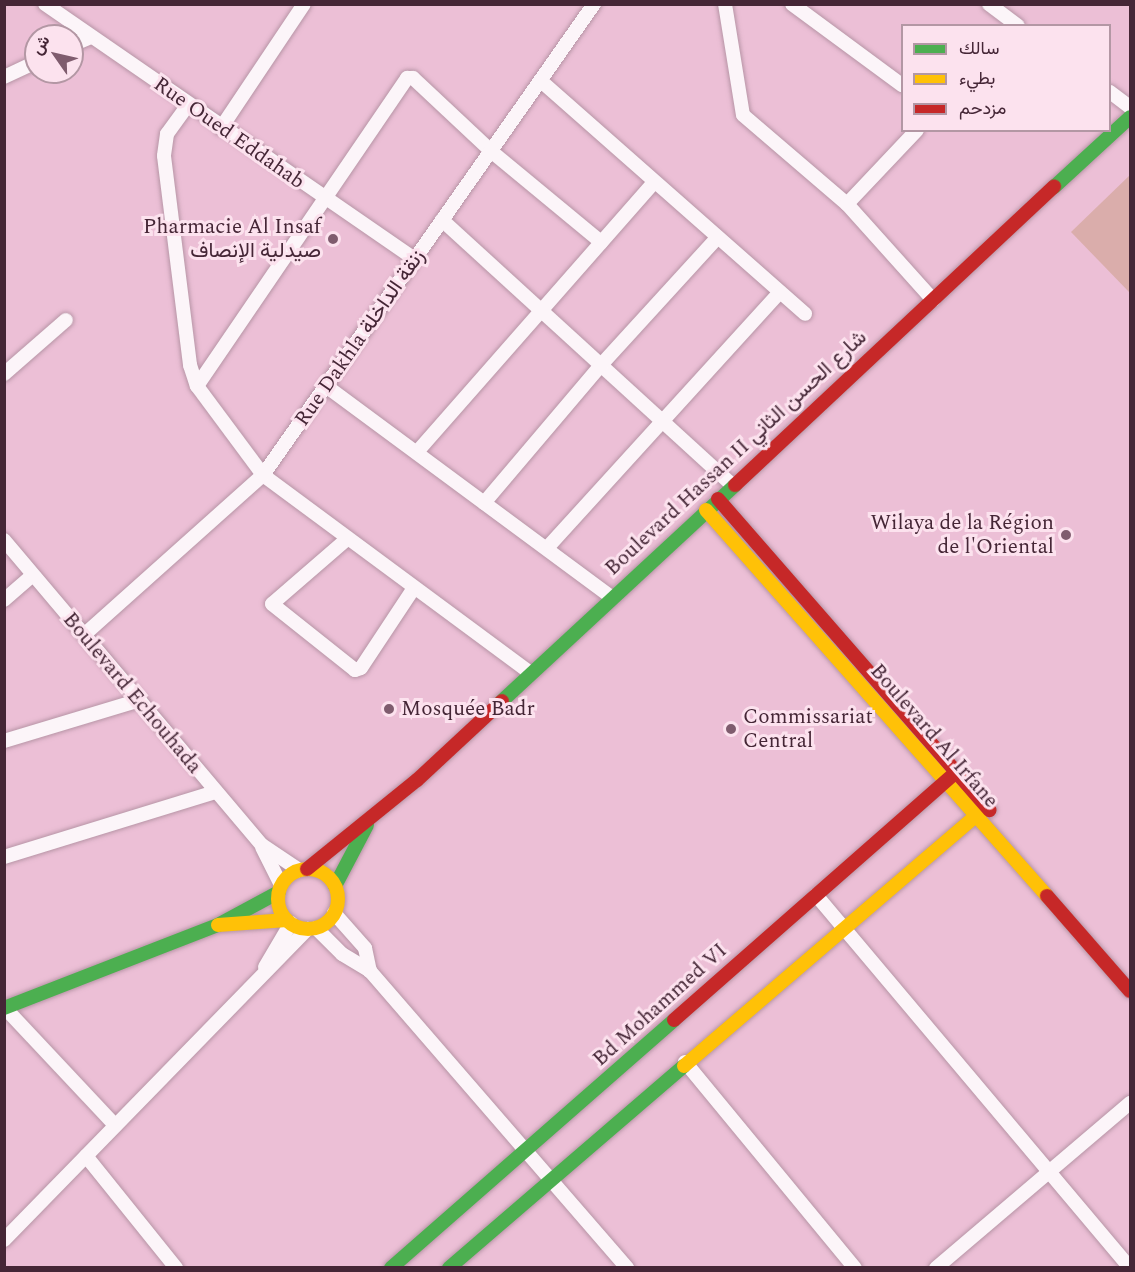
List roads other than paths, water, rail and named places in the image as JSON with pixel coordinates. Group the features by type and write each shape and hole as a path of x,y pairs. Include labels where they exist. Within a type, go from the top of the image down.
{"street":[{"name":"Rue Oued Eddahab","path":"45,4 221,128 415,259"},
{"path":"725,4 742,115 846,204 933,300"},
{"path":"792,4 901,84"},
{"path":"989,4 1015,24"},
{"name":"Rue Dakhla زنقة الداخلة","path":"85,634 263,475 593,5"},
{"path":"221,128 297,7"},
{"path":"84,40 91,37"},
{"path":"4,77 24,68"},
{"path":"197,386 324,198 410,77 491,151 601,242"},
{"path":"541,81 805,314"},
{"path":"1111,93 1131,107"},
{"path":"188,105 167,135 164,156 190,365 197,386 263,475 346,539 529,672"},
{"name":"Boulevard Hassan II شارع الحسن الثاني","path":"303,869 370,820 434,764 529,672 1131,117"},
{"path":"846,204 915,132"},
{"path":"417,452 654,182"},
{"path":"442,220 732,485"},
{"path":"484,503 601,365 717,238"},
{"path":"546,548 780,292"},
{"path":"4,374 66,320"},
{"path":"326,386 610,597"},
{"name":"Boulevard Al Irfane","path":"718,499 1131,991"},
{"name":"Boulevard Al Irfane","path":"705,510 951,777"},
{"path":"346,539 272,604 355,670 361,668 414,588"},
{"name":"Boulevard Echouhada","path":"4,540 32,576 85,634 215,792 262,845 303,869"},
{"path":"4,600 32,576"},
{"path":"4,741 140,700"},
{"name":"Bd Mohammed VI","path":"391,1268 951,777"},
{"path":"4,856 215,792"},
{"path":"449,1268 685,1062 981,812"},
{"name":"Boulevard Al Irfane","path":"981,812 1131,973"},
{"name":"Boulevard Hassan II شارع الحسن الثاني","path":"335,886 370,820"},
{"name":"Boulevard Echouhada","path":"262,845 280,889"},
{"path":"4,1240 257,981 312,928 334,913 338,898 335,886 322,872 303,869 280,889 218,925 5,1008 116,1125"},
{"path":"280,889 279,908 289,922"},
{"path":"816,895 1130,1268"},
{"path":"334,913 365,948 370,971"},
{"path":"257,981 289,922"},
{"path":"218,925 289,922 312,928 342,954 370,971 627,1268"},
{"path":"685,1062 855,1268"},
{"path":"936,1268 1131,1103"},
{"path":"86,1156 176,1268"}],"place":[{"name":"Pharmacie Al Insaf صيدلية الإنصاف","path":"333,239"},
{"name":"Wilaya de la Région de l'Oriental","path":"1066,535"},
{"name":"Mosquée Badr","path":"389,709"},
{"name":"Commissariat Central","path":"731,729"}]}
